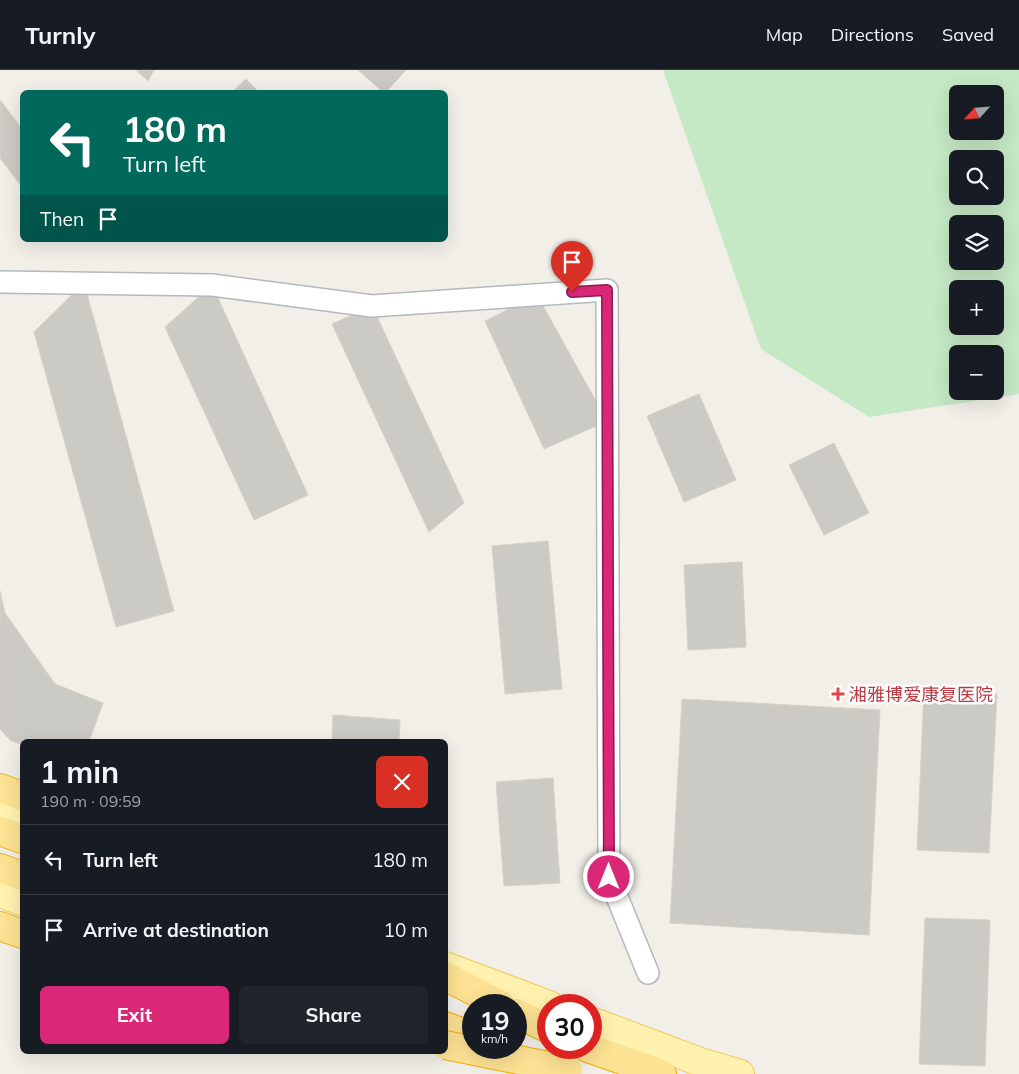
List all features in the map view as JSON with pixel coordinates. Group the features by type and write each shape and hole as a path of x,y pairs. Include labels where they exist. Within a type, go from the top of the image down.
{"highway":[{"path":"0,788 20,795"},
{"path":"0,831 20,838"},
{"path":"0,868 20,875"},
{"path":"0,926 20,933"},
{"path":"448,978 480,994"},
{"path":"448,996 462,1001"},
{"path":"448,1027 462,1032"},
{"path":"448,1048 573,1072"},
{"path":"602,1053 662,1074"},
{"path":"527,1056 573,1072"}],"main road":[{"path":"0,808 20,815"},
{"path":"0,893 20,900"},
{"path":"448,967 537,1000"},
{"path":"602,1025 703,1063 740,1074"},
{"path":"448,1048 519,1074"}],"street":[{"path":"0,282 212,285 372,306 607,290 609,877 648,973"}],"green space":[{"path":"663,70 1019,70 1019,394 1004,396 1004,345 949,345 949,400 980,400 869,417 761,349"}],"building":[{"path":"136,70 154,70 148,81"},
{"path":"358,70 406,70 388,90 381,90"},
{"path":"246,79 257,90 234,90"},
{"path":"0,100 20,126 20,184 0,158"},
{"path":"84,283 174,611 116,627 34,332"},
{"path":"212,285 308,495 254,520 165,327"},
{"path":"537,295 607,421 544,449 485,321"},
{"path":"372,306 464,503 429,532 332,324"},
{"path":"699,394 736,480 684,502 647,416"},
{"path":"834,443 869,513 824,535 789,465"},
{"path":"548,541 562,689 505,694 492,546"},
{"path":"742,562 746,647 688,650 684,565"},
{"path":"0,591 5,613 55,684 103,703 90,739 20,739 20,744 10,740 0,729"},
{"path":"924,690 997,694 989,853 917,850"},
{"path":"682,699 880,710 869,935 670,923"},
{"path":"333,715 400,720 399,739 332,739"},
{"path":"553,778 560,883 504,886 496,782"},
{"path":"925,918 990,920 985,1066 919,1064"}],"place":[{"name":"湘雅博爱康复医院","path":"838,694"}],"route":[{"path":"572,292 607,290 609,877"}]}
